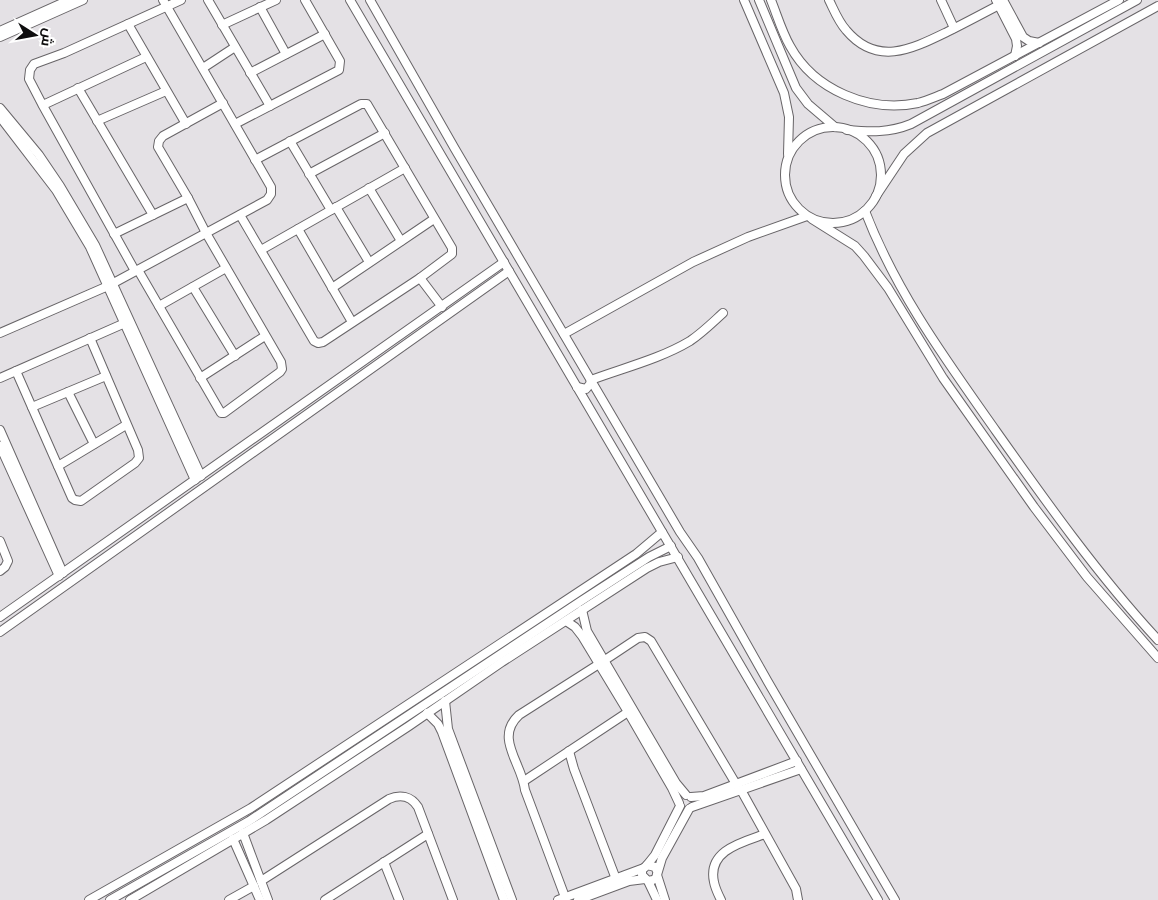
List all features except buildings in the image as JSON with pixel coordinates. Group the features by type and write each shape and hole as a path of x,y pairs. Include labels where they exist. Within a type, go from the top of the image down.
{"street":[{"path":"0,37 69,0"},
{"path":"0,31 83,0"},
{"path":"181,0 165,3 128,24 34,64 30,70 29,79 114,234 159,306 220,412 224,413 280,372 282,369 281,362 159,150 158,144 162,136 223,103"},
{"path":"208,0 270,106"},
{"path":"222,25 276,0"},
{"path":"235,124 339,70 340,60 306,0"},
{"path":"350,0 878,900"},
{"path":"370,0 507,238 680,532 698,558 754,659 895,900"},
{"path":"744,0 784,93 789,117 785,179 793,203 809,217 855,246 864,256 888,288 943,378 994,452 1063,546 1105,599 1158,658"},
{"path":"759,0 787,68 801,96 835,128"},
{"path":"771,0 790,46 803,64 816,77 838,92 856,100 882,106 918,103 943,94 1118,0"},
{"path":"829,0 839,21 848,32 864,45 882,51 894,52 909,50 1002,2"},
{"path":"941,0 954,28"},
{"path":"787,161 792,149 806,136 823,128 880,132 911,124 1137,0"},
{"path":"1002,2 1016,39 1015,56"},
{"path":"1002,2 1023,37 1029,41 1039,42"},
{"path":"0,333 111,284 267,200 271,194 271,187 165,3"},
{"path":"564,334 693,262 748,237 809,217 830,223 854,218 864,211 876,196 904,154 927,133 1158,6"},
{"path":"260,7 286,54"},
{"path":"128,24 186,124"},
{"path":"250,73 325,34"},
{"path":"203,68 235,48"},
{"path":"43,106 146,57"},
{"path":"775,73 787,68"},
{"path":"78,88 153,215"},
{"path":"98,120 166,91"},
{"path":"240,215 316,342 323,342 420,278 453,252 369,106 364,103 255,160"},
{"path":"0,108 3,119 56,190 111,284 198,478"},
{"path":"430,138 444,130"},
{"path":"847,130 864,139 878,159 880,178 876,196"},
{"path":"310,174 385,133"},
{"path":"290,141 369,262"},
{"path":"261,250 405,168"},
{"path":"370,188 401,241"},
{"path":"114,234 188,198"},
{"path":"864,211 891,271 932,339 1042,498 1092,562 1158,640"},
{"path":"332,288 434,219"},
{"path":"298,229 352,322"},
{"path":"494,246 507,238"},
{"path":"0,617 504,262"},
{"path":"159,306 226,268"},
{"path":"0,632 509,271"},
{"path":"420,278 442,307"},
{"path":"111,284 125,323 198,478"},
{"path":"193,287 235,356"},
{"path":"578,387 586,389 591,380 681,346 697,336 723,313"},
{"path":"0,378 125,323"},
{"path":"200,378 266,336"},
{"path":"16,371 72,498 81,501 138,461 139,454 90,338"},
{"path":"32,407 106,376"},
{"path":"68,392 94,444"},
{"path":"593,414 597,407 606,406"},
{"path":"276,423 283,432"},
{"path":"58,466 126,425"},
{"path":"0,430 61,574"},
{"path":"0,446 61,574"},
{"path":"89,900 251,808 636,554 662,532"},
{"path":"0,541 8,561 0,570"},
{"path":"101,546 108,556"},
{"path":"110,900 249,821 581,601 649,557 671,546"},
{"path":"130,900 243,834 647,568 665,560 678,557"},
{"path":"582,610 588,631 602,662 684,810 797,761"},
{"path":"566,620 579,631 602,662 676,783 693,801 662,858 654,879 629,881 578,900"},
{"path":"665,900 657,873 652,866 646,866 561,899 525,790 524,781 509,745 508,732 519,715 638,638 645,637 651,641 738,787 796,889 798,900"},
{"path":"741,666 749,665 754,659"},
{"path":"442,682 447,690"},
{"path":"755,690 760,683 768,682"},
{"path":"445,701 448,729 512,900"},
{"path":"524,781 628,712"},
{"path":"427,713 438,724 442,732 504,900"},
{"path":"569,751 574,769 616,879"},
{"path":"657,900 642,872 655,855 682,796 704,796 801,769"},
{"path":"229,900 393,797 403,796 416,803 453,900"},
{"path":"243,834 258,883 260,900"},
{"path":"325,900 428,834"},
{"path":"720,900 713,874 718,858 729,848 765,834"},
{"path":"234,839 268,900"},
{"path":"384,862 399,900"},
{"path":"126,880 131,888"}]}
